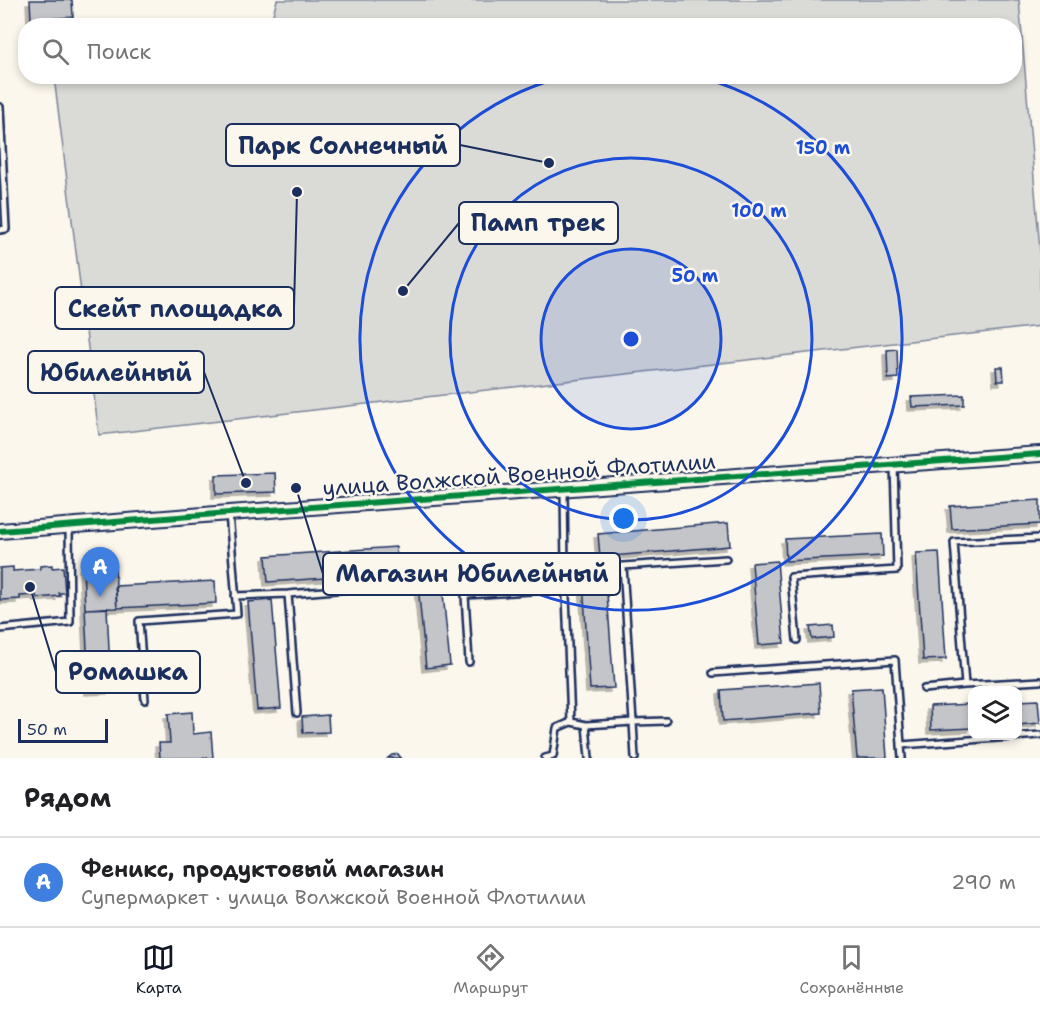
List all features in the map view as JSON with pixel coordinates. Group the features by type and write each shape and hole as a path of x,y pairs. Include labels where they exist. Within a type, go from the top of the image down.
{"street":[{"name":"улица Волжской Военной Флотилии","path":"0,531 1040,453"}],"lane":[{"path":"0,107 2,191 6,229 0,230"},
{"path":"797,640 791,577 897,570 894,465"},
{"path":"564,489 571,722"},
{"path":"145,700 139,621 237,614 229,513"},
{"path":"0,629 70,622 69,525"},
{"path":"965,685 954,542 1040,538"},
{"path":"565,570 726,559"},
{"path":"623,566 635,758"},
{"path":"235,596 396,585"},
{"path":"469,662 465,595 566,589"},
{"path":"288,594 297,713"},
{"path":"713,673 895,660 902,758"},
{"path":"924,689 1040,681"},
{"path":"545,758 553,756 557,728 571,722 586,725 666,721"},
{"path":"586,725 589,758"},
{"path":"901,745 1040,735"}],"shaded area":[{"path":"277,0 1019,0 1021,18 272,18"},
{"path":"1022,36 1040,250 1040,326 99,435 55,84 1022,84"}],"building":[{"path":"30,0 72,0 73,17 31,18"},
{"path":"897,349 898,378 888,379 887,350"},
{"path":"996,367 1003,367 1004,381 997,381"},
{"path":"964,395 964,405 912,407 911,397"},
{"path":"275,473 276,492 216,494 216,475"},
{"path":"1040,500 1040,524 952,529 950,506"},
{"path":"728,523 730,546 600,557 598,534"},
{"path":"882,534 883,556 786,561 785,539"},
{"path":"396,547 398,573 268,582 266,556"},
{"path":"939,552 946,659 923,660 916,553"},
{"path":"777,561 784,643 759,645 752,563"},
{"path":"52,565 52,568 63,567 65,593 59,593 60,596 37,598 36,595 20,596 20,599 0,600 0,568 13,567 13,571 40,569 40,566"},
{"path":"115,565 117,608 85,609 83,566"},
{"path":"606,580 614,688 590,689 583,582"},
{"path":"215,581 216,603 117,608 115,586"},
{"path":"442,583 450,665 426,668 418,585"},
{"path":"272,600 281,708 257,710 248,602"},
{"path":"107,608 111,690 89,691 85,609"},
{"path":"833,625 834,637 812,639 810,627"},
{"path":"819,683 821,713 723,721 721,690"},
{"path":"882,687 887,758 857,758 851,689"},
{"path":"1038,700 1040,723 1022,725 1022,701"},
{"path":"968,704 968,728 931,730 930,706"},
{"path":"192,712 193,734 211,732 213,758 160,758 159,743 170,743 168,714"},
{"path":"328,715 329,732 303,733 302,717"},
{"path":"398,754 401,758 388,758 392,755"}],"cycle path":[{"path":"0,531 1040,454"}],"place":[{"name":"Парк Солнечный","path":"549,163"},
{"name":"Скейт площадка","path":"297,192"},
{"name":"Памп трек","path":"403,291"},
{"name":"Юбилейный","path":"246,483"},
{"name":"Магазин Юбилейный","path":"296,488"},
{"name":"Ромашка","path":"30,587"},
{"name":"Феникс, продуктовый магазин","path":"100,597"}]}
